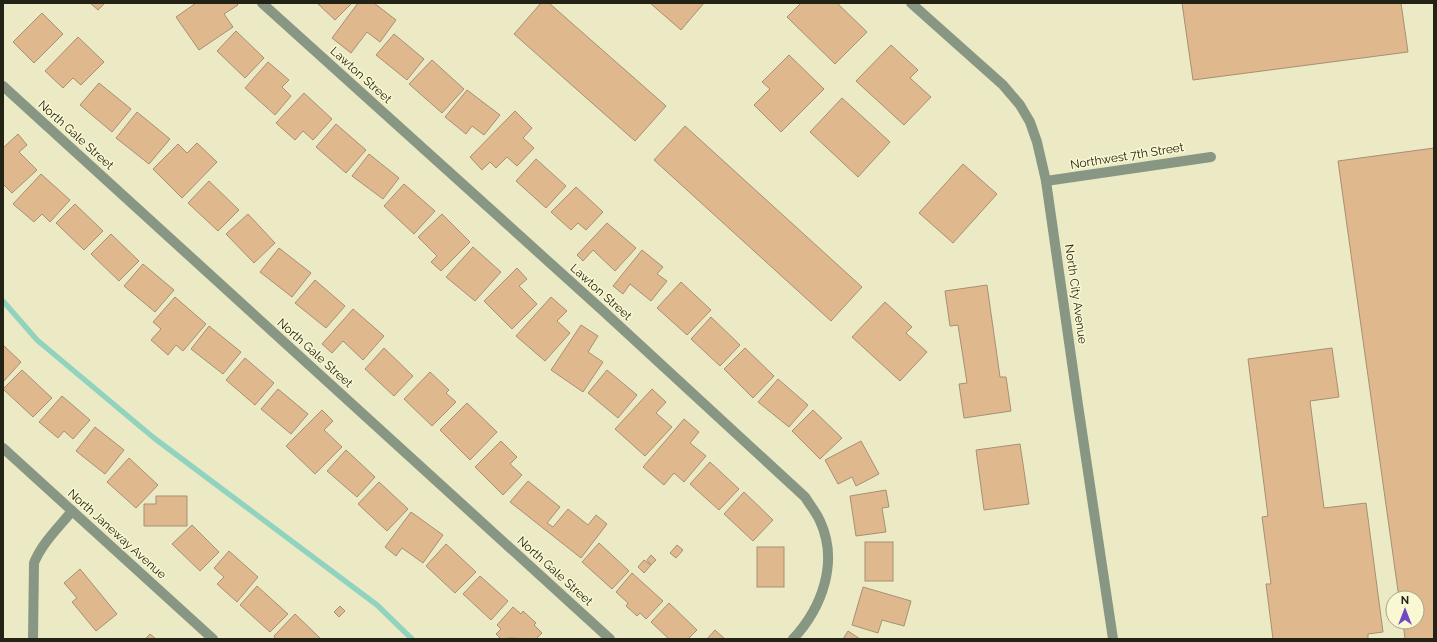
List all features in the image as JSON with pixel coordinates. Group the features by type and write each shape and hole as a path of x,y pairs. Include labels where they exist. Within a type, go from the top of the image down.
{"street":[{"name":"Lawton Street","path":"262,3 601,309 805,497 820,520 826,537 828,572 817,606 805,625 792,639"},
{"name":"North City Avenue","path":"912,3 994,76 1020,105 1030,122 1046,181 1113,639"},
{"name":"North Gale Street","path":"3,86 610,639"},
{"name":"Northwest 7th Street","path":"1046,181 1211,156"},
{"name":"North Janeway Avenue","path":"3,448 213,639"},
{"path":"33,639 34,563 44,545 72,511"}],"building":[{"path":"90,3 105,3 98,10"},
{"path":"196,3 236,3 238,5 224,14 233,27 199,50 176,17"},
{"path":"317,3 352,3 335,20"},
{"path":"358,3 374,3 396,20 380,42 367,32 351,53 332,38"},
{"path":"541,3 549,3 666,106 635,141 514,34"},
{"path":"650,3 704,3 681,30"},
{"path":"801,3 837,3 867,32 835,64 787,17"},
{"path":"1182,3 1401,3 1408,52 1193,80"},
{"path":"42,13 63,34 34,63 13,42"},
{"path":"236,31 264,58 245,78 217,51"},
{"path":"394,34 424,59 407,80 376,55"},
{"path":"78,37 104,62 81,85 73,78 63,88 45,71"},
{"path":"891,45 918,70 910,78 931,97 904,125 856,81"},
{"path":"789,55 824,89 781,132 754,105 770,89 762,82"},
{"path":"432,60 464,89 442,113 409,84"},
{"path":"268,62 289,80 282,87 291,96 275,115 245,88"},
{"path":"99,83 131,109 112,132 80,105"},
{"path":"467,90 500,115 484,135 472,126 466,134 445,117"},
{"path":"304,93 332,119 313,140 303,131 295,140 276,123"},
{"path":"842,98 890,142 858,177 810,132"},
{"path":"515,111 532,128 523,138 534,148 517,166 507,157 496,168 490,162 482,170 470,157"},
{"path":"137,112 170,139 149,164 116,138"},
{"path":"336,124 366,150 346,173 316,147"},
{"path":"685,126 862,287 831,321 654,160"},
{"path":"18,134 27,145 19,152 37,170 12,193 3,184 3,148"},
{"path":"197,143 217,162 182,198 153,169 178,144 187,153"},
{"path":"1434,148 1434,639 1405,639 1404,630 1425,630 1425,590 1398,590 1338,161"},
{"path":"369,154 399,178 383,199 352,176"},
{"path":"536,159 566,186 546,208 516,181"},
{"path":"963,164 997,194 953,243 919,213"},
{"path":"41,174 70,200 50,222 42,214 34,222 13,204"},
{"path":"209,181 239,210 218,231 188,203"},
{"path":"404,184 435,211 414,234 384,206"},
{"path":"576,187 603,212 586,230 578,223 571,230 551,212"},
{"path":"75,204 103,231 84,250 56,223"},
{"path":"248,214 275,243 254,263 226,234"},
{"path":"442,214 470,242 441,271 431,262 437,256 418,237"},
{"path":"607,223 636,248 615,271 593,250 583,261 577,255"},
{"path":"111,234 139,261 119,281 91,254"},
{"path":"473,247 501,272 475,301 446,277"},
{"path":"279,248 311,273 292,297 260,272"},
{"path":"642,250 663,267 657,274 667,281 651,301 630,284 623,294 613,286"},
{"path":"143,264 174,290 155,312 124,286"},
{"path":"517,268 527,279 519,286 537,304 512,329 484,301"},
{"path":"315,280 345,306 326,328 295,303"},
{"path":"681,282 711,310 687,335 657,308"},
{"path":"987,285 1000,377 1006,377 1011,411 964,418 959,384 967,383 958,325 950,326 945,291"},
{"path":"175,297 206,324 183,351 176,345 168,355 151,340 161,329 153,322"},
{"path":"551,297 567,311 557,321 570,333 545,361 516,336"},
{"path":"885,302 912,327 906,333 927,352 900,381 852,337"},
{"path":"353,309 384,336 363,360 343,341 332,353 322,344"},
{"path":"711,317 740,345 720,366 691,339"},
{"path":"581,325 598,336 588,352 603,362 583,392 551,370"},
{"path":"209,326 241,352 223,374 191,349"},
{"path":"3,345 21,362 3,382"},
{"path":"384,348 413,376 394,396 365,369"},
{"path":"745,348 774,376 753,398 724,369"},
{"path":"1332,348 1339,397 1310,401 1324,508 1366,503 1383,632 1368,634 1368,639 1273,639 1266,584 1271,584 1262,517 1268,516 1248,359"},
{"path":"245,358 274,383 255,405 226,380"},
{"path":"22,370 52,398 33,417 3,389"},
{"path":"607,370 637,395 618,418 588,393"},
{"path":"430,372 449,390 446,393 456,402 432,426 404,399"},
{"path":"778,379 808,405 789,427 758,402"},
{"path":"278,389 308,414 291,434 261,409"},
{"path":"652,389 666,402 656,413 672,427 645,456 615,429"},
{"path":"62,396 90,420 73,439 64,431 58,438 39,422"},
{"path":"467,403 497,432 470,460 440,430"},
{"path":"322,410 333,421 324,430 342,447 315,474 286,446"},
{"path":"813,410 842,438 820,459 792,431"},
{"path":"684,419 699,432 690,443 706,456 684,482 674,473 664,485 643,467"},
{"path":"95,427 124,450 105,474 76,451"},
{"path":"501,441 517,457 510,464 522,475 503,495 475,467"},
{"path":"861,441 879,474 856,486 852,477 838,484 825,460"},
{"path":"1020,444 1029,504 984,510 976,450"},
{"path":"346,450 375,477 357,497 327,471"},
{"path":"129,458 158,485 136,508 107,482"},
{"path":"710,462 739,489 719,510 690,484"},
{"path":"528,481 560,507 547,523 553,527 568,509 588,525 596,515 607,524 581,558 510,502"},
{"path":"379,482 408,509 387,531 358,504"},
{"path":"886,490 889,507 882,508 886,532 856,536 850,496"},
{"path":"744,492 773,520 753,541 724,514"},
{"path":"156,496 187,496 187,526 144,526 144,504 156,504"},
{"path":"411,512 443,535 423,563 402,548 396,556 385,547"},
{"path":"192,525 219,552 200,571 172,544"},
{"path":"865,542 893,542 893,581 865,581"},
{"path":"599,543 629,571 612,589 582,562"},
{"path":"446,544 476,572 455,593 426,566"},
{"path":"677,545 683,550 676,558 670,553"},
{"path":"757,547 784,547 784,587 757,587"},
{"path":"229,551 258,577 237,602 217,584 224,577 214,568"},
{"path":"651,555 656,560 651,565 647,560"},
{"path":"644,560 651,565 644,573 638,567"},
{"path":"80,569 117,614 96,631 72,602 77,598 64,583"},
{"path":"632,573 663,601 646,619 640,613 637,616 626,606 628,603 616,592"},
{"path":"480,576 508,601 491,620 463,594"},
{"path":"257,586 288,614 270,632 240,605"},
{"path":"863,587 911,601 904,626 882,620 878,633 852,625"},
{"path":"669,603 697,630 688,639 669,639 651,622"},
{"path":"340,606 345,611 339,617 334,612"},
{"path":"513,607 521,614 523,611 536,623 534,625 542,633 536,639 501,639 496,634 501,629 497,625"},
{"path":"295,614 321,639 274,639 274,636"},
{"path":"715,630 725,639 707,639"},
{"path":"848,631 860,639 843,639"},
{"path":"150,634 156,639 145,639"}],"waterway":[{"path":"3,301 37,340 154,438 377,605 412,639"}]}
